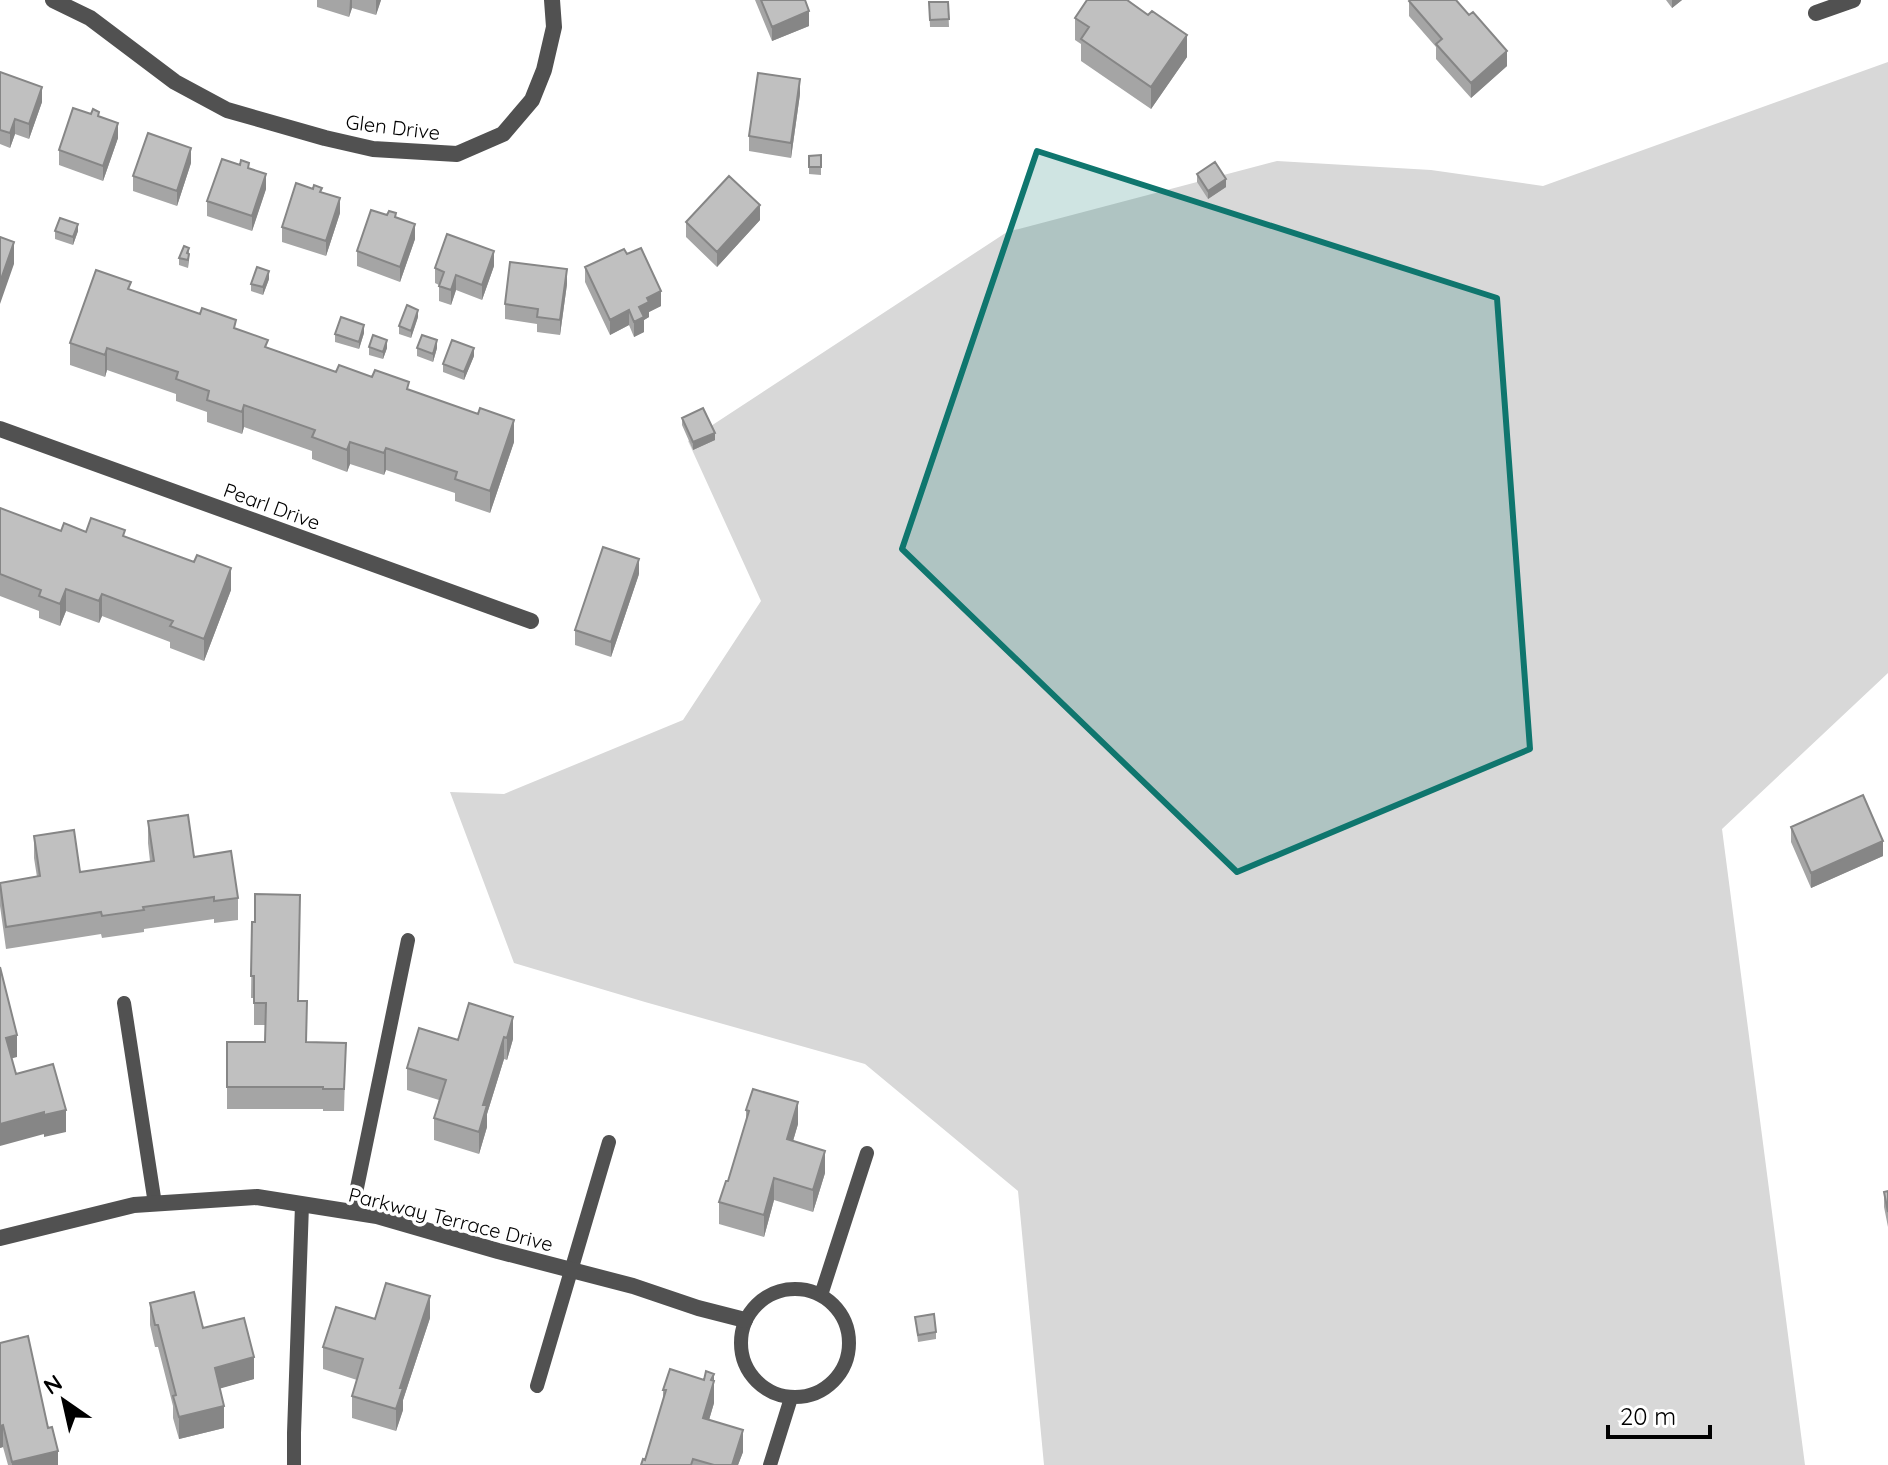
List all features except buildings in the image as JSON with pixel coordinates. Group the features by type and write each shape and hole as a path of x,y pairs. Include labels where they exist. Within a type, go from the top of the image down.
{"street":[{"name":"Glen Drive","path":"53,0 90,18 175,82 227,110 373,149 457,154 503,134 532,100 544,70 554,27 552,0"},
{"path":"1816,13 1853,0"},
{"name":"Pearl Drive","path":"0,429 531,621"},
{"name":"Parkway Terrace Drive","path":"0,1238 134,1205 257,1197 377,1216 745,1320"}],"lane":[{"path":"352,1212 408,940"},
{"path":"124,1003 155,1204"},
{"path":"537,1386 609,1142"},
{"path":"821,1295 867,1153"},
{"path":"294,1465 302,1205"},
{"path":"787,1288 810,1290 830,1300 845,1319 850,1341 846,1363 833,1383 814,1395 791,1398 769,1392 751,1377 741,1356 745,1320 766,1296 787,1288"},
{"path":"770,1465 791,1398"}],"highlighted area":[{"path":"1037,151 1497,298 1530,749 1237,872 902,549"}],"shaded area":[{"path":"1888,62 1888,673 1722,829 1805,1465 1044,1465 1018,1191 865,1064 514,963 450,792 504,794 683,720 761,601 688,441 1007,232 1277,161 1431,170 1543,186"}]}
